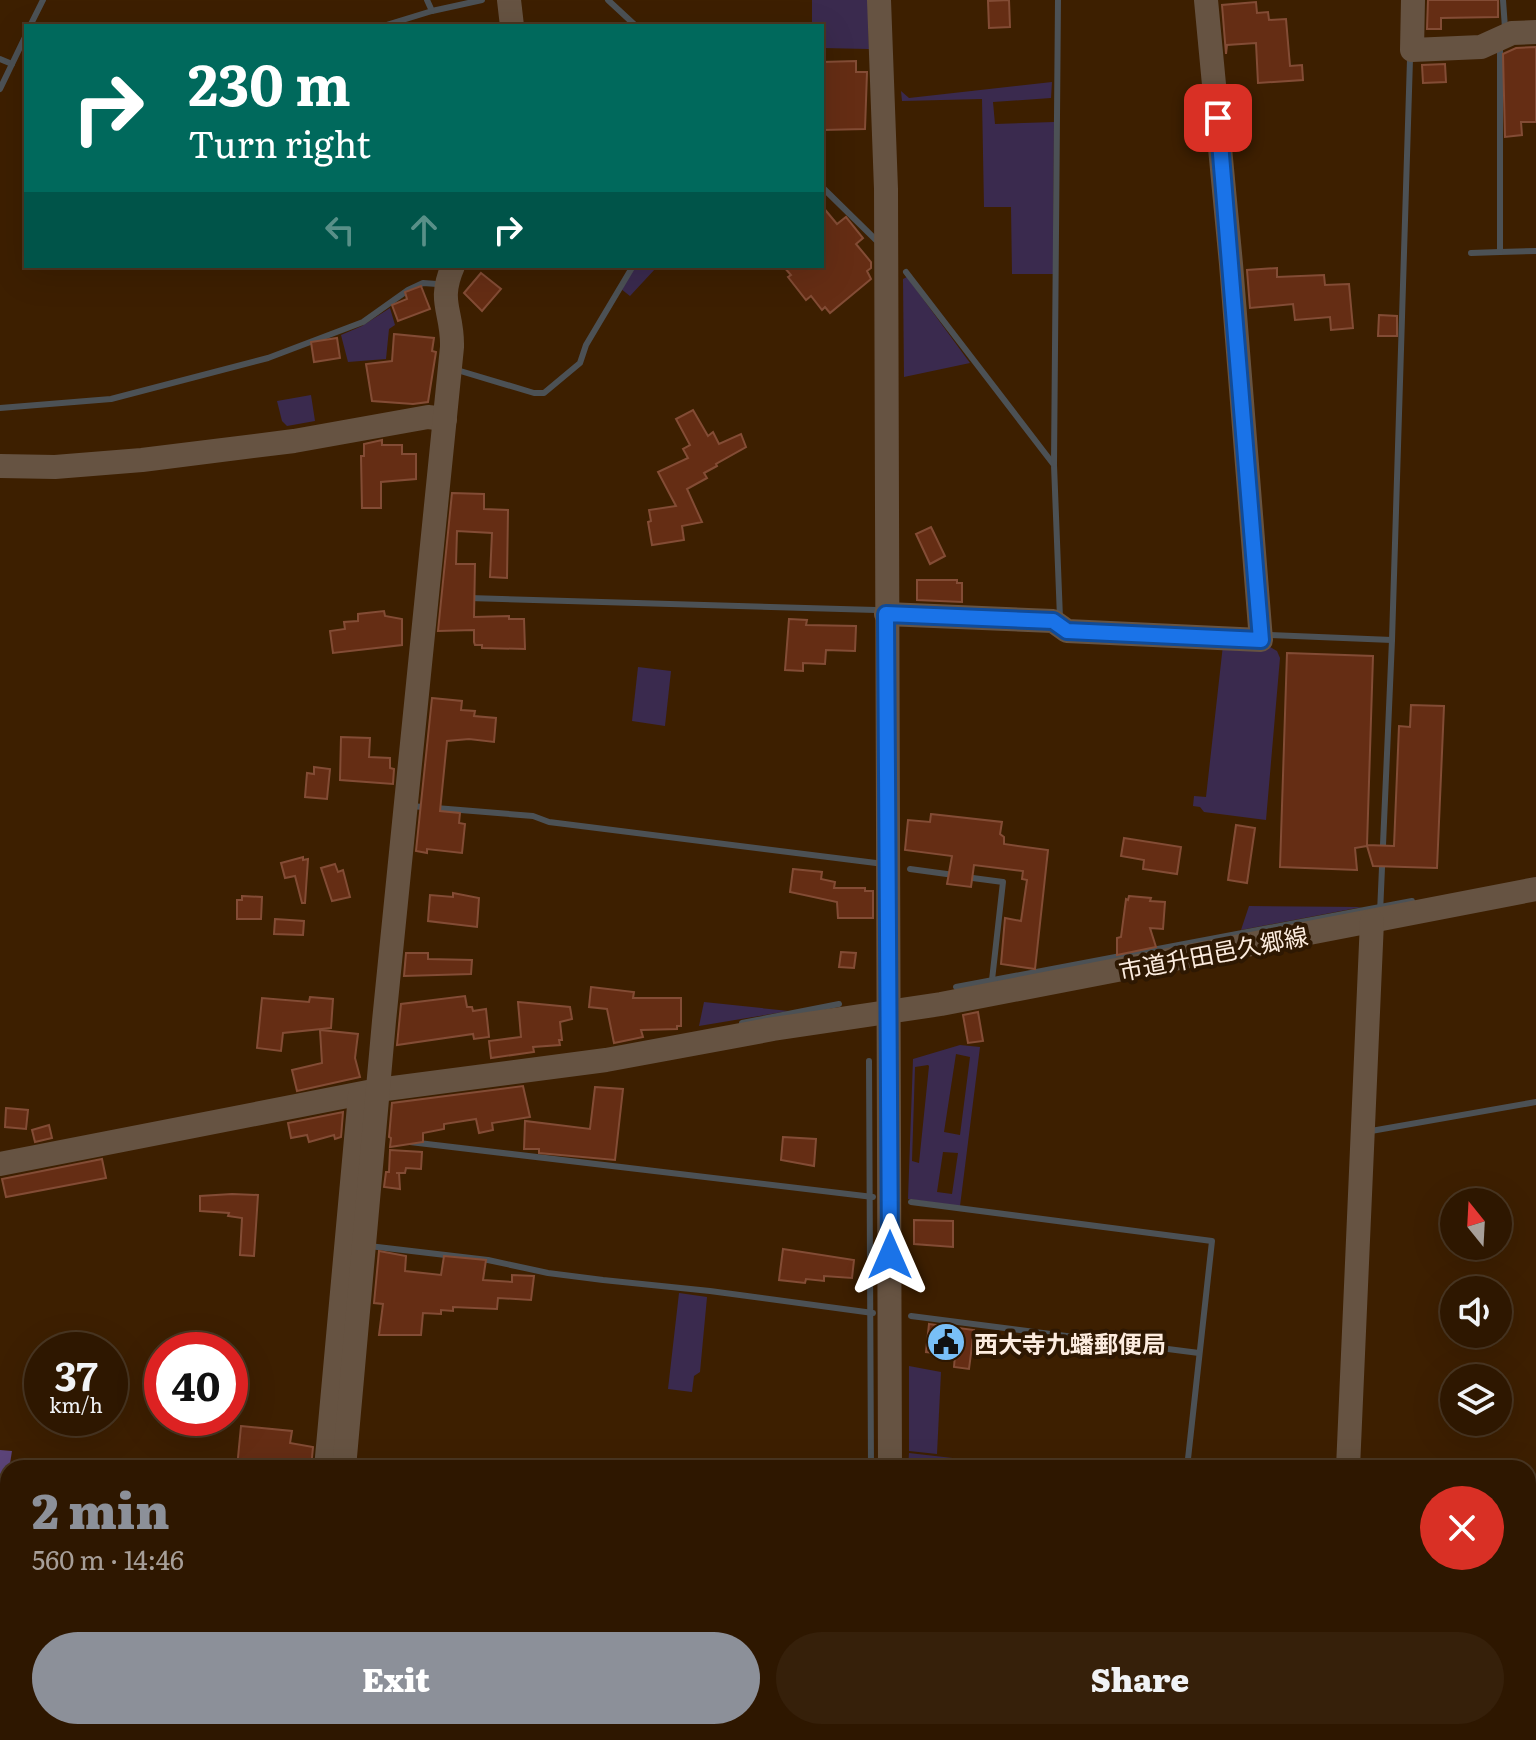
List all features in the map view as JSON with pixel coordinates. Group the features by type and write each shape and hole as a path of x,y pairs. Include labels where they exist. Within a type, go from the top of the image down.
{"street":[{"path":"509,0 512,24"},
{"path":"879,0 886,189 890,1460"},
{"path":"886,614 1053,621 1067,631 1261,640 1206,0"},
{"path":"1413,0 1412,50 1481,47 1505,34 1536,32"},
{"path":"327,1460 369,1093 437,418 452,333 444,296 452,268"},
{"path":"0,466 55,467 142,460 437,418"},
{"name":"市道升田邑久郷線","path":"0,1164 369,1093 606,1060 773,1029 941,1004 1536,889"},
{"path":"1348,1460 1378,920"},
{"path":"345,1460 369,1093"}],"shaded area":[{"path":"812,0 868,0 869,49 824,48 824,24 812,24"},
{"path":"1052,82 1051,98 993,102 995,124 1054,122 1053,274 1012,274 1011,207 984,207 982,99 902,101 901,91 909,98"},
{"path":"635,268 656,268 630,296 621,289"},
{"path":"907,277 970,363 904,377 903,279"},
{"path":"390,308 395,325 389,329 386,359 348,362 341,335"},
{"path":"311,395 315,421 287,426 282,421 277,401"},
{"path":"1223,645 1270,647 1277,651 1280,658 1266,820 1204,812 1200,807 1193,806 1194,796 1206,797"},
{"path":"638,667 671,671 665,726 632,721"},
{"path":"1249,906 1362,907 1241,930"},
{"path":"704,1002 789,1011 699,1026"},
{"path":"960,1045 980,1047 960,1206 908,1199 913,1059","holes":["956,1054 970,1057 960,1135 944,1132","929,1066 919,1163 912,1161 915,1067","943,1152 958,1153 952,1194 937,1192"]},
{"path":"679,1293 707,1297 700,1372 694,1376 692,1392 668,1389"},
{"path":"909,1366 941,1372 937,1454 909,1451"},
{"path":"0,1450 12,1451 11,1460 0,1460"},
{"path":"909,1453 970,1460 920,1458 909,1460"}],"building":[{"path":"1009,0 1010,27 989,28 988,1"},
{"path":"1428,0 1498,0 1498,17 1441,18 1441,29 1427,29"},
{"path":"1256,2 1257,13 1268,12 1269,20 1286,19 1290,66 1302,65 1303,80 1258,83 1256,43 1227,45 1226,54 1222,5"},
{"path":"1536,47 1536,122 1521,122 1522,135 1505,137 1503,54 1516,48"},
{"path":"856,61 856,72 867,72 865,129 824,130 824,62"},
{"path":"1445,64 1446,82 1423,83 1422,65"},
{"path":"824,208 837,224 846,217 863,238 856,244 871,262 871,268 867,271 871,279 830,313 825,307 822,310 811,296 806,300 788,277 791,275 785,268 824,268"},
{"path":"1277,268 1277,277 1324,275 1325,285 1349,284 1353,328 1331,330 1330,317 1295,320 1293,304 1250,308 1247,270"},
{"path":"481,273 501,289 482,311 464,293"},
{"path":"421,286 430,309 398,321 392,305 407,299 405,292"},
{"path":"1379,315 1397,316 1397,336 1378,336"},
{"path":"394,334 434,338 432,351 436,352 428,402 372,401 366,364 392,361"},
{"path":"337,338 340,358 314,362 311,342"},
{"path":"693,410 708,436 713,432 719,444 741,434 746,447 716,464 704,473 707,478 687,489 702,522 682,526 684,540 652,545 649,510 676,506 658,472 688,458 683,449 690,445 676,419"},
{"path":"382,440 382,445 402,445 402,454 416,454 416,479 381,482 381,508 362,508 361,456 364,456 364,444"},
{"path":"452,493 484,494 484,509 508,510 507,578 490,577 492,533 457,531 456,564 475,564 474,617 524,619 525,649 482,648 482,645 475,645 474,630 438,631"},
{"path":"931,527 945,556 930,564 916,534"},
{"path":"917,580 957,580 957,583 962,583 962,602 917,600"},
{"path":"384,611 385,616 402,619 402,645 333,653 330,631 345,629 344,622 358,621 358,614"},
{"path":"789,619 807,620 806,625 856,626 855,651 826,650 825,664 803,663 803,671 785,670"},
{"path":"1287,653 1373,656 1367,845 1394,846 1399,726 1410,727 1411,705 1444,706 1437,868 1373,866 1367,846 1355,848 1357,870 1280,867"},
{"path":"432,698 462,701 461,710 475,711 474,716 496,718 494,742 469,739 447,741 440,811 460,813 459,823 465,824 462,853 427,849 427,853 416,851"},
{"path":"341,737 370,738 369,757 390,758 390,768 394,769 393,784 340,780"},
{"path":"314,767 330,769 327,799 305,797 307,773 314,774"},
{"path":"931,814 1002,822 1000,834 1004,837 1004,844 1048,850 1035,969 1001,964 1005,918 1021,921 1027,880 1022,879 1023,871 974,865 971,887 947,884 952,856 905,850 908,820 930,822"},
{"path":"1236,825 1255,828 1247,883 1228,880"},
{"path":"1124,838 1181,847 1177,874 1143,869 1144,860 1121,856"},
{"path":"303,857 303,860 308,859 305,903 302,903 295,876 285,878 281,863"},
{"path":"335,864 338,872 343,870 350,897 332,901 321,868"},
{"path":"793,869 822,872 821,879 835,882 834,888 873,891 873,918 838,918 837,902 790,892"},
{"path":"453,893 479,898 477,927 428,921 430,895 453,897"},
{"path":"242,896 262,897 261,919 237,919 237,900 242,900"},
{"path":"1129,896 1165,902 1163,929 1150,928 1156,947 1117,955 1117,938 1121,937"},
{"path":"275,919 304,921 303,935 274,934"},
{"path":"841,952 856,953 854,968 839,967"},
{"path":"406,953 428,953 428,959 472,960 471,974 404,976"},
{"path":"591,987 634,992 633,998 681,998 681,1026 677,1029 641,1030 643,1037 614,1043 607,1009 589,1007"},
{"path":"465,996 467,1007 472,1007 473,1011 486,1009 489,1037 474,1039 473,1034 397,1045 401,1004"},
{"path":"310,997 333,999 331,1028 283,1033 281,1051 257,1048 262,998 309,1002"},
{"path":"518,1002 570,1007 572,1019 560,1022 560,1045 533,1047 534,1052 491,1058 489,1041 521,1037"},
{"path":"978,1012 983,1041 968,1043 963,1015"},
{"path":"320,1030 358,1034 355,1058 360,1077 297,1091 292,1070 322,1063"},
{"path":"523,1086 530,1117 492,1123 493,1130 479,1133 476,1119 444,1124 444,1129 423,1133 423,1142 390,1147 392,1103"},
{"path":"595,1087 623,1089 615,1160 524,1149 525,1121 590,1129"},
{"path":"6,1108 28,1110 26,1129 5,1127"},
{"path":"343,1112 341,1137 335,1139 334,1135 309,1142 307,1135 291,1138 288,1123"},
{"path":"49,1125 52,1138 35,1142 32,1130"},
{"path":"783,1137 816,1139 814,1166 781,1160"},
{"path":"390,1150 422,1152 421,1169 406,1168 405,1173 399,1173 400,1189 384,1187 386,1172 389,1172"},
{"path":"102,1159 106,1178 6,1197 2,1179"},
{"path":"258,1195 254,1256 240,1255 242,1218 228,1216 229,1213 200,1211 200,1196"},
{"path":"914,1220 953,1221 953,1247 914,1244"},
{"path":"783,1249 854,1260 852,1278 824,1276 824,1281 806,1279 805,1283 779,1280"},
{"path":"379,1251 406,1256 405,1271 441,1275 444,1256 486,1260 483,1280 512,1282 512,1275 534,1276 531,1300 498,1298 497,1309 453,1307 453,1311 441,1310 441,1314 423,1313 421,1335 379,1335 383,1304 374,1303"},
{"path":"929,1324 974,1330 969,1369 954,1367 955,1355 926,1352"},
{"path":"248,1427 292,1431 290,1443 313,1447 312,1460 238,1460 240,1436 248,1436"}],"waterway":[{"path":"31,24 43,0"},
{"path":"427,0 432,11 482,0"},
{"path":"608,0 634,24"},
{"path":"1054,464 1058,0"},
{"path":"1503,0 1505,28"},
{"path":"390,24 432,11"},
{"path":"0,89 24,39"},
{"path":"1500,46 1500,252 1536,251"},
{"path":"0,59 12,64"},
{"path":"1380,913 1392,640 1410,59"},
{"path":"824,189 876,240"},
{"path":"1471,253 1500,252"},
{"path":"457,370 534,393 544,393 580,363 586,345 632,268"},
{"path":"906,272 1054,465 1060,618"},
{"path":"0,408 111,399 268,358 363,322 423,283 437,284"},
{"path":"469,598 876,610"},
{"path":"1267,635 1392,640"},
{"path":"411,806 533,816 549,822 876,863"},
{"path":"910,869 954,875"},
{"path":"965,877 1003,882 992,980"},
{"path":"956,987 1412,901"},
{"path":"742,1023 839,1004"},
{"path":"869,1061 871,1460"},
{"path":"1371,1131 1536,1102"},
{"path":"410,1142 873,1197"},
{"path":"911,1202 1212,1241 1188,1460"},
{"path":"369,1246 488,1260 548,1273 873,1313"},
{"path":"911,1316 1199,1353"}],"place":[{"name":"西大寺九蟠郵便局","path":"946,1342"}],"route":[{"path":"890,1255 886,614 1053,621 1067,631 1261,640 1218,118"}]}
